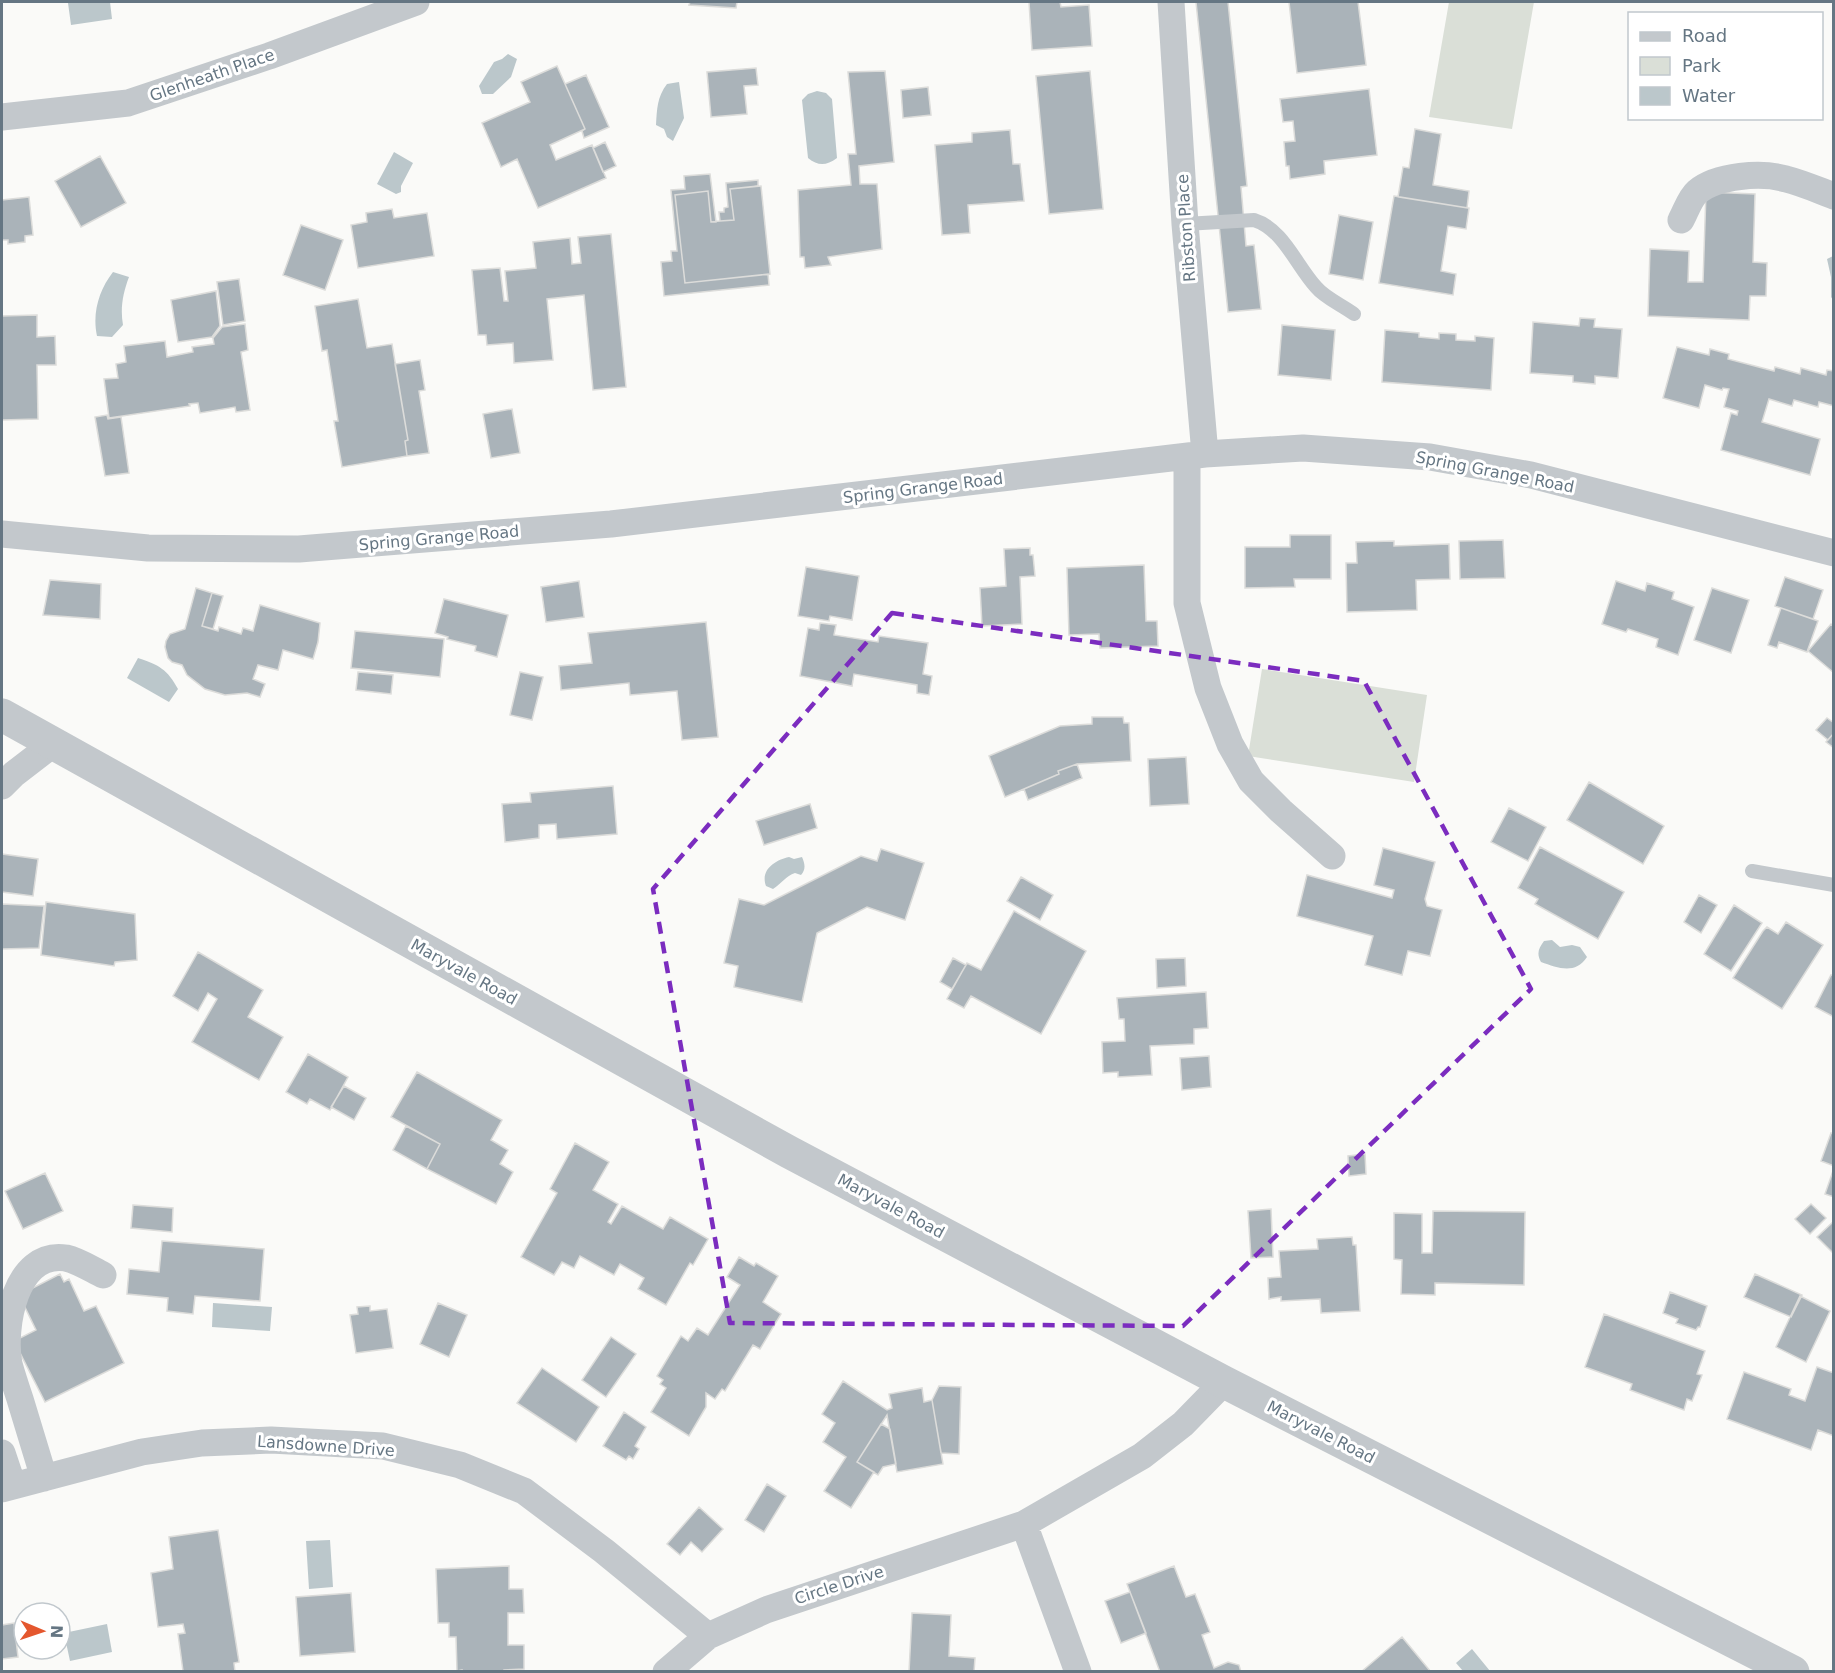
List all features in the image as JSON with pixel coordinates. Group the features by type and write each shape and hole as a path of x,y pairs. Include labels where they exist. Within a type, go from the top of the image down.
{"street":[{"name":"Glenheath Place","path":"2,117 128,103 269,56 416,2"},
{"name":"Ribston Place","path":"1171,2 1196,455 1187,603 1208,688 1230,744 1251,781 1332,856"},
{"path":"1681,220 1695,193 1709,183 1725,178 1750,176 1783,178 1833,196"},
{"name":"Spring Grange Road","path":"2,534 148,548 299,549 611,524 1196,455 1303,448 1430,457 1531,475 1833,553"},
{"name":"Maryvale Road","path":"2,715 789,1152 1224,1382 1779,1668"},
{"path":"2,786 53,744"},
{"path":"44,1478 9,1363 7,1341 15,1295 23,1276 39,1263 53,1258 72,1261 103,1275"},
{"name":"Circle Drive","path":"666,1671 708,1636 766,1610 1024,1524 1142,1456 1183,1424 1224,1382"},
{"name":"Lansdowne Drive","path":"7,1487 142,1452 202,1443 271,1440 383,1446 460,1465 524,1491 604,1551 708,1636"},
{"path":"2,1454 7,1487"},
{"path":"1024,1524 1078,1671"}],"lane":[{"path":"1185,224 1254,220 1263,223 1281,239 1317,289 1354,314"},
{"path":"1752,871 1833,885"}],"highlighted area":[{"path":"892,613 1364,681 1531,989 1183,1326 730,1323 653,889"}],"green space":[{"path":"1449,2 1534,2 1512,129 1429,117"},
{"path":"1262,669 1427,695 1414,782 1248,756"}],"water":[{"path":"110,2 112,19 71,25 68,3"},
{"path":"508,54 517,59 511,77 493,94 482,94 479,86 494,62"},
{"path":"679,82 684,118 673,141 667,137 664,129 656,125 657,114 659,98 667,84"},
{"path":"817,91 826,93 832,99 837,158 822,164 808,158 802,100 808,94"},
{"path":"394,152 413,163 401,186 401,192 396,194 377,184"},
{"path":"1833,256 1833,300 1827,259"},
{"path":"113,272 129,277 123,301 123,325 112,337 97,336 95,319 98,302"},
{"path":"138,658 162,669 174,682 178,689 169,702 127,678"},
{"path":"789,857 794,859 802,857 804,871 801,875 792,874 773,889 766,886 765,875 770,867"},
{"path":"1552,940 1560,947 1572,945 1580,947 1587,957 1582,963 1572,968 1560,968 1541,962 1538,953 1541,946 1544,941"},
{"path":"213,1303 272,1307 270,1331 212,1327"},
{"path":"330,1540 333,1587 309,1589 306,1541"},
{"path":"107,1624 112,1652 72,1661 72,1631"},
{"path":"1472,1649 1490,1671 1463,1671 1456,1663"}],"building":[{"path":"690,2 737,2 736,8 689,5"},
{"path":"1029,2 1060,2 1061,7 1089,5 1092,46 1032,50"},
{"path":"1196,2 1228,2 1247,186 1241,187 1246,246 1254,245 1261,309 1228,312"},
{"path":"1289,2 1358,2 1366,65 1297,73"},
{"path":"557,66 585,129 550,145 556,160 592,145 606,178 538,208 517,159 501,167 482,123 530,102 521,82"},
{"path":"756,68 758,85 744,86 747,114 711,117 707,72"},
{"path":"885,71 894,162 859,166 860,184 877,184 882,249 828,257 831,265 805,268 804,257 800,257 798,190 851,185 848,154 856,154 848,72"},
{"path":"1090,71 1103,209 1049,214 1036,76"},
{"path":"586,75 609,127 584,138 582,131 585,129 565,84"},
{"path":"928,87 931,115 903,118 901,90"},
{"path":"1369,89 1377,155 1324,161 1325,174 1290,179 1289,166 1286,166 1284,142 1295,141 1293,121 1283,122 1280,99"},
{"path":"1415,129 1441,134 1433,185 1469,191 1467,208 1398,197 1403,167 1409,168"},
{"path":"1010,130 1013,164 1020,164 1024,201 968,205 970,233 942,235 935,145 972,142 972,133"},
{"path":"605,142 616,166 603,172 593,148"},
{"path":"100,156 126,203 81,227 55,181"},
{"path":"710,174 716,222 711,222 708,191 675,195 685,283 768,274 769,285 664,296 661,262 672,261 671,251 677,251 671,190 685,189 684,176"},
{"path":"758,180 758,186 730,189 734,220 720,221 719,212 724,212 724,208 728,207 726,183"},
{"path":"761,186 770,274 685,283 675,195 708,191 711,222 734,220 730,189"},
{"path":"1706,192 1755,194 1753,262 1767,263 1766,296 1750,296 1749,320 1648,316 1650,249 1689,251 1688,282 1703,282"},
{"path":"1394,196 1469,208 1466,229 1448,226 1441,271 1456,274 1453,295 1379,283"},
{"path":"29,197 33,235 25,236 25,242 8,244 8,240 2,240 2,200"},
{"path":"392,209 394,218 427,213 434,256 358,268 351,225 367,222 366,213"},
{"path":"1339,215 1373,222 1363,280 1329,274"},
{"path":"301,225 343,240 325,290 283,275"},
{"path":"611,234 626,387 593,390 584,295 547,299 553,360 514,363 513,343 487,345 486,335 478,335 472,270 500,268 504,301 508,301 505,271 536,268 533,242 570,238 572,264 581,263 578,237"},
{"path":"239,279 245,321 223,325 217,282"},
{"path":"216,291 220,326 212,337 178,342 171,300"},
{"path":"358,299 367,348 392,344 408,440 405,441 407,456 342,467 334,421 338,421 327,350 322,351 315,306"},
{"path":"37,315 37,337 55,336 56,365 37,365 38,419 2,420 2,316"},
{"path":"1580,318 1595,319 1594,327 1622,329 1618,378 1595,376 1595,384 1573,382 1573,376 1530,373 1533,322 1579,326"},
{"path":"245,324 248,350 241,352 250,410 236,412 235,407 200,413 198,403 109,418 104,379 118,378 116,364 126,362 124,346 165,341 167,357 193,352 192,347 214,344 213,338 222,327"},
{"path":"1282,325 1335,330 1331,380 1278,375"},
{"path":"1385,330 1419,333 1419,337 1439,339 1439,333 1456,334 1456,340 1475,341 1475,336 1494,338 1491,390 1382,382"},
{"path":"1677,347 1709,355 1710,349 1729,354 1728,359 1774,371 1775,367 1800,374 1801,368 1826,375 1827,370 1834,371 1834,406 1819,402 1818,407 1794,400 1792,406 1769,399 1762,422 1820,439 1810,475 1721,450 1731,413 1737,415 1738,411 1724,407 1729,389 1723,388 1722,390 1705,385 1699,408 1663,398"},
{"path":"420,360 425,390 419,391 429,453 407,456 405,441 408,440 395,364"},
{"path":"512,409 520,453 491,458 483,414"},
{"path":"107,415 108,419 121,417 129,473 105,476 95,417"},
{"path":"1290,535 1331,535 1331,579 1294,579 1295,587 1245,588 1245,547 1290,547"},
{"path":"1503,540 1505,578 1460,579 1459,541"},
{"path":"1394,541 1394,546 1449,544 1450,579 1416,580 1417,610 1347,612 1346,563 1357,563 1356,542"},
{"path":"1030,548 1035,576 1020,577 1022,624 982,626 980,588 1006,586 1004,549"},
{"path":"1144,565 1146,621 1157,621 1158,646 1100,648 1099,634 1069,635 1067,568"},
{"path":"806,567 859,576 852,620 830,616 829,621 798,616"},
{"path":"1785,577 1823,590 1813,619 1775,606"},
{"path":"50,580 101,584 100,619 43,615"},
{"path":"579,581 584,617 546,622 541,587"},
{"path":"1616,581 1645,591 1647,583 1674,592 1672,599 1694,607 1678,655 1656,647 1658,639 1628,629 1626,632 1602,624"},
{"path":"196,588 212,593 202,626 218,631 219,627 241,634 243,628 253,631 260,605 320,623 313,659 283,650 278,670 258,665 253,679 265,684 260,697 247,693 225,695 205,689 187,675 182,665 168,658 165,647 170,634 185,629"},
{"path":"1712,588 1749,600 1731,653 1694,640"},
{"path":"212,593 223,596 213,629 202,626"},
{"path":"444,599 508,615 497,657 475,651 476,646 447,639 448,637 435,633"},
{"path":"1781,608 1818,621 1807,652 1779,642 1777,648 1768,645"},
{"path":"706,622 718,737 682,740 677,691 630,695 629,683 561,690 559,666 592,663 588,633"},
{"path":"820,623 836,625 834,635 878,642 879,636 928,643 923,674 932,676 929,695 917,693 917,685 854,674 852,686 800,676 808,628 819,630"},
{"path":"1831,624 1834,627 1834,673 1808,651"},
{"path":"355,631 444,639 440,677 351,668"},
{"path":"358,672 393,675 391,694 356,690"},
{"path":"520,672 543,677 532,720 510,715"},
{"path":"1092,717 1123,717 1124,723 1129,723 1131,761 1077,764 1005,797 989,756 1060,726 1092,724"},
{"path":"1827,718 1834,723 1834,733 1828,740 1816,730"},
{"path":"1834,733 1834,748 1826,742"},
{"path":"1186,757 1189,804 1150,806 1148,759"},
{"path":"1077,764 1082,778 1028,800 1024,789"},
{"path":"1589,782 1664,826 1643,864 1567,820"},
{"path":"613,786 617,834 557,839 556,824 539,825 539,838 505,842 502,804 531,802 530,793"},
{"path":"810,804 817,828 764,845 756,821"},
{"path":"1509,808 1546,827 1528,861 1491,842"},
{"path":"1540,847 1624,892 1598,939 1535,904 1538,899 1518,888"},
{"path":"1383,848 1435,862 1425,899 1427,906 1442,910 1430,956 1408,951 1402,975 1365,965 1373,936 1297,916 1307,875 1392,898 1394,890 1374,885"},
{"path":"881,849 924,863 905,920 867,907 817,933 802,1002 734,987 738,966 724,963 739,899 764,905 861,856 877,861"},
{"path":"2,854 38,859 33,896 2,892"},
{"path":"1021,877 1053,895 1040,920 1007,901"},
{"path":"1699,895 1717,905 1701,933 1684,922"},
{"path":"46,902 135,914 137,960 115,962 114,966 41,955"},
{"path":"2,904 44,906 39,948 2,949"},
{"path":"1734,905 1762,923 1731,971 1704,954"},
{"path":"1014,911 1086,951 1041,1034 971,996 964,1008 947,999 967,963 981,970"},
{"path":"1786,922 1823,945 1782,1009 1733,978 1763,931 1767,927 1778,934"},
{"path":"198,952 263,990 248,1017 283,1037 259,1080 192,1042 217,999 208,993 198,1011 173,996"},
{"path":"953,958 966,965 952,989 940,982"},
{"path":"1185,958 1186,986 1157,988 1156,959"},
{"path":"1831,975 1834,976 1834,1017 1815,1007"},
{"path":"1206,992 1208,1028 1194,1029 1194,1044 1150,1046 1152,1075 1118,1077 1118,1072 1103,1073 1102,1042 1125,1041 1124,1019 1119,1019 1117,998"},
{"path":"308,1054 348,1077 330,1110 310,1099 307,1104 286,1092"},
{"path":"1209,1056 1211,1087 1182,1090 1180,1058"},
{"path":"417,1072 502,1120 491,1140 508,1150 500,1164 513,1172 496,1204 427,1169 440,1144 391,1117"},
{"path":"344,1086 366,1098 354,1120 331,1107"},
{"path":"406,1126 440,1144 427,1169 393,1150"},
{"path":"1831,1133 1834,1134 1834,1166 1821,1161"},
{"path":"575,1143 609,1162 593,1190 618,1204 608,1222 611,1224 622,1206 663,1229 670,1217 708,1239 693,1265 690,1263 666,1305 638,1289 644,1278 620,1264 614,1275 580,1256 574,1268 562,1262 554,1275 521,1257 557,1193 550,1189"},
{"path":"1365,1154 1366,1174 1349,1176 1348,1156"},
{"path":"1834,1168 1834,1197 1825,1194"},
{"path":"45,1173 63,1211 23,1229 5,1191"},
{"path":"1811,1204 1826,1218 1810,1234 1795,1219"},
{"path":"133,1205 173,1208 172,1232 131,1228"},
{"path":"1271,1209 1273,1257 1251,1258 1248,1211"},
{"path":"1433,1211 1525,1212 1524,1285 1435,1283 1435,1295 1401,1294 1402,1260 1394,1259 1394,1213 1422,1214 1422,1253 1432,1253"},
{"path":"1834,1221 1834,1254 1817,1237"},
{"path":"1352,1237 1353,1245 1356,1245 1360,1311 1321,1313 1320,1299 1281,1301 1281,1297 1269,1299 1268,1278 1281,1277 1279,1251 1318,1249 1317,1239"},
{"path":"162,1241 264,1249 260,1301 195,1296 193,1314 167,1311 168,1298 127,1294 129,1269 159,1272"},
{"path":"739,1257 754,1266 756,1263 778,1276 763,1302 781,1314 760,1349 753,1345 725,1391 722,1389 715,1399 706,1393 706,1407 689,1436 651,1412 666,1388 660,1384 663,1380 657,1376 681,1336 688,1341 697,1328 708,1335 740,1285 727,1277"},
{"path":"60,1274 64,1282 69,1279 84,1311 96,1306 124,1363 45,1402 14,1341 36,1330 19,1295"},
{"path":"1755,1274 1802,1295 1791,1317 1744,1297"},
{"path":"1670,1292 1707,1306 1700,1327 1696,1330 1676,1323 1678,1319 1663,1313"},
{"path":"1800,1296 1830,1311 1806,1362 1776,1347"},
{"path":"438,1303 467,1315 449,1357 420,1344"},
{"path":"370,1306 370,1311 387,1309 393,1348 356,1353 350,1315 358,1314 357,1307"},
{"path":"1604,1314 1705,1351 1697,1374 1702,1375 1692,1401 1687,1399 1684,1410 1630,1390 1632,1384 1585,1367"},
{"path":"611,1337 636,1354 606,1397 582,1380"},
{"path":"1817,1367 1834,1373 1834,1436 1818,1430 1811,1450 1727,1419 1744,1372 1791,1389 1789,1395 1805,1401"},
{"path":"542,1368 599,1407 576,1442 517,1403"},
{"path":"843,1381 887,1410 892,1408 889,1394 922,1388 924,1402 932,1400 943,1464 897,1472 887,1415 857,1462 874,1472 851,1508 824,1491 846,1457 823,1442 835,1423 822,1414"},
{"path":"939,1386 961,1387 959,1454 941,1453 932,1400"},
{"path":"624,1412 646,1427 635,1446 639,1449 633,1459 629,1456 626,1460 603,1446"},
{"path":"881,1424 890,1429 896,1464 883,1467 878,1475 857,1462"},
{"path":"767,1484 786,1496 764,1532 745,1520"},
{"path":"699,1507 723,1529 702,1552 691,1542 680,1555 667,1544"},
{"path":"218,1530 239,1662 234,1663 235,1672 183,1671 178,1634 185,1633 183,1624 158,1627 151,1573 173,1569 169,1537"},
{"path":"509,1566 509,1589 523,1589 524,1613 508,1613 508,1645 524,1645 524,1669 504,1670 504,1672 457,1671 456,1637 449,1637 449,1623 438,1623 436,1569"},
{"path":"1174,1566 1186,1597 1195,1594 1210,1632 1202,1635 1214,1668 1228,1662 1239,1665 1241,1672 1160,1672 1127,1584"},
{"path":"1130,1592 1146,1633 1121,1643 1105,1601"},
{"path":"351,1593 355,1652 300,1656 296,1597"},
{"path":"912,1613 951,1615 949,1656 975,1658 974,1672 909,1672"},
{"path":"12,1623 12,1658 2,1659 2,1625"},
{"path":"1402,1637 1431,1672 1361,1672"}]}
